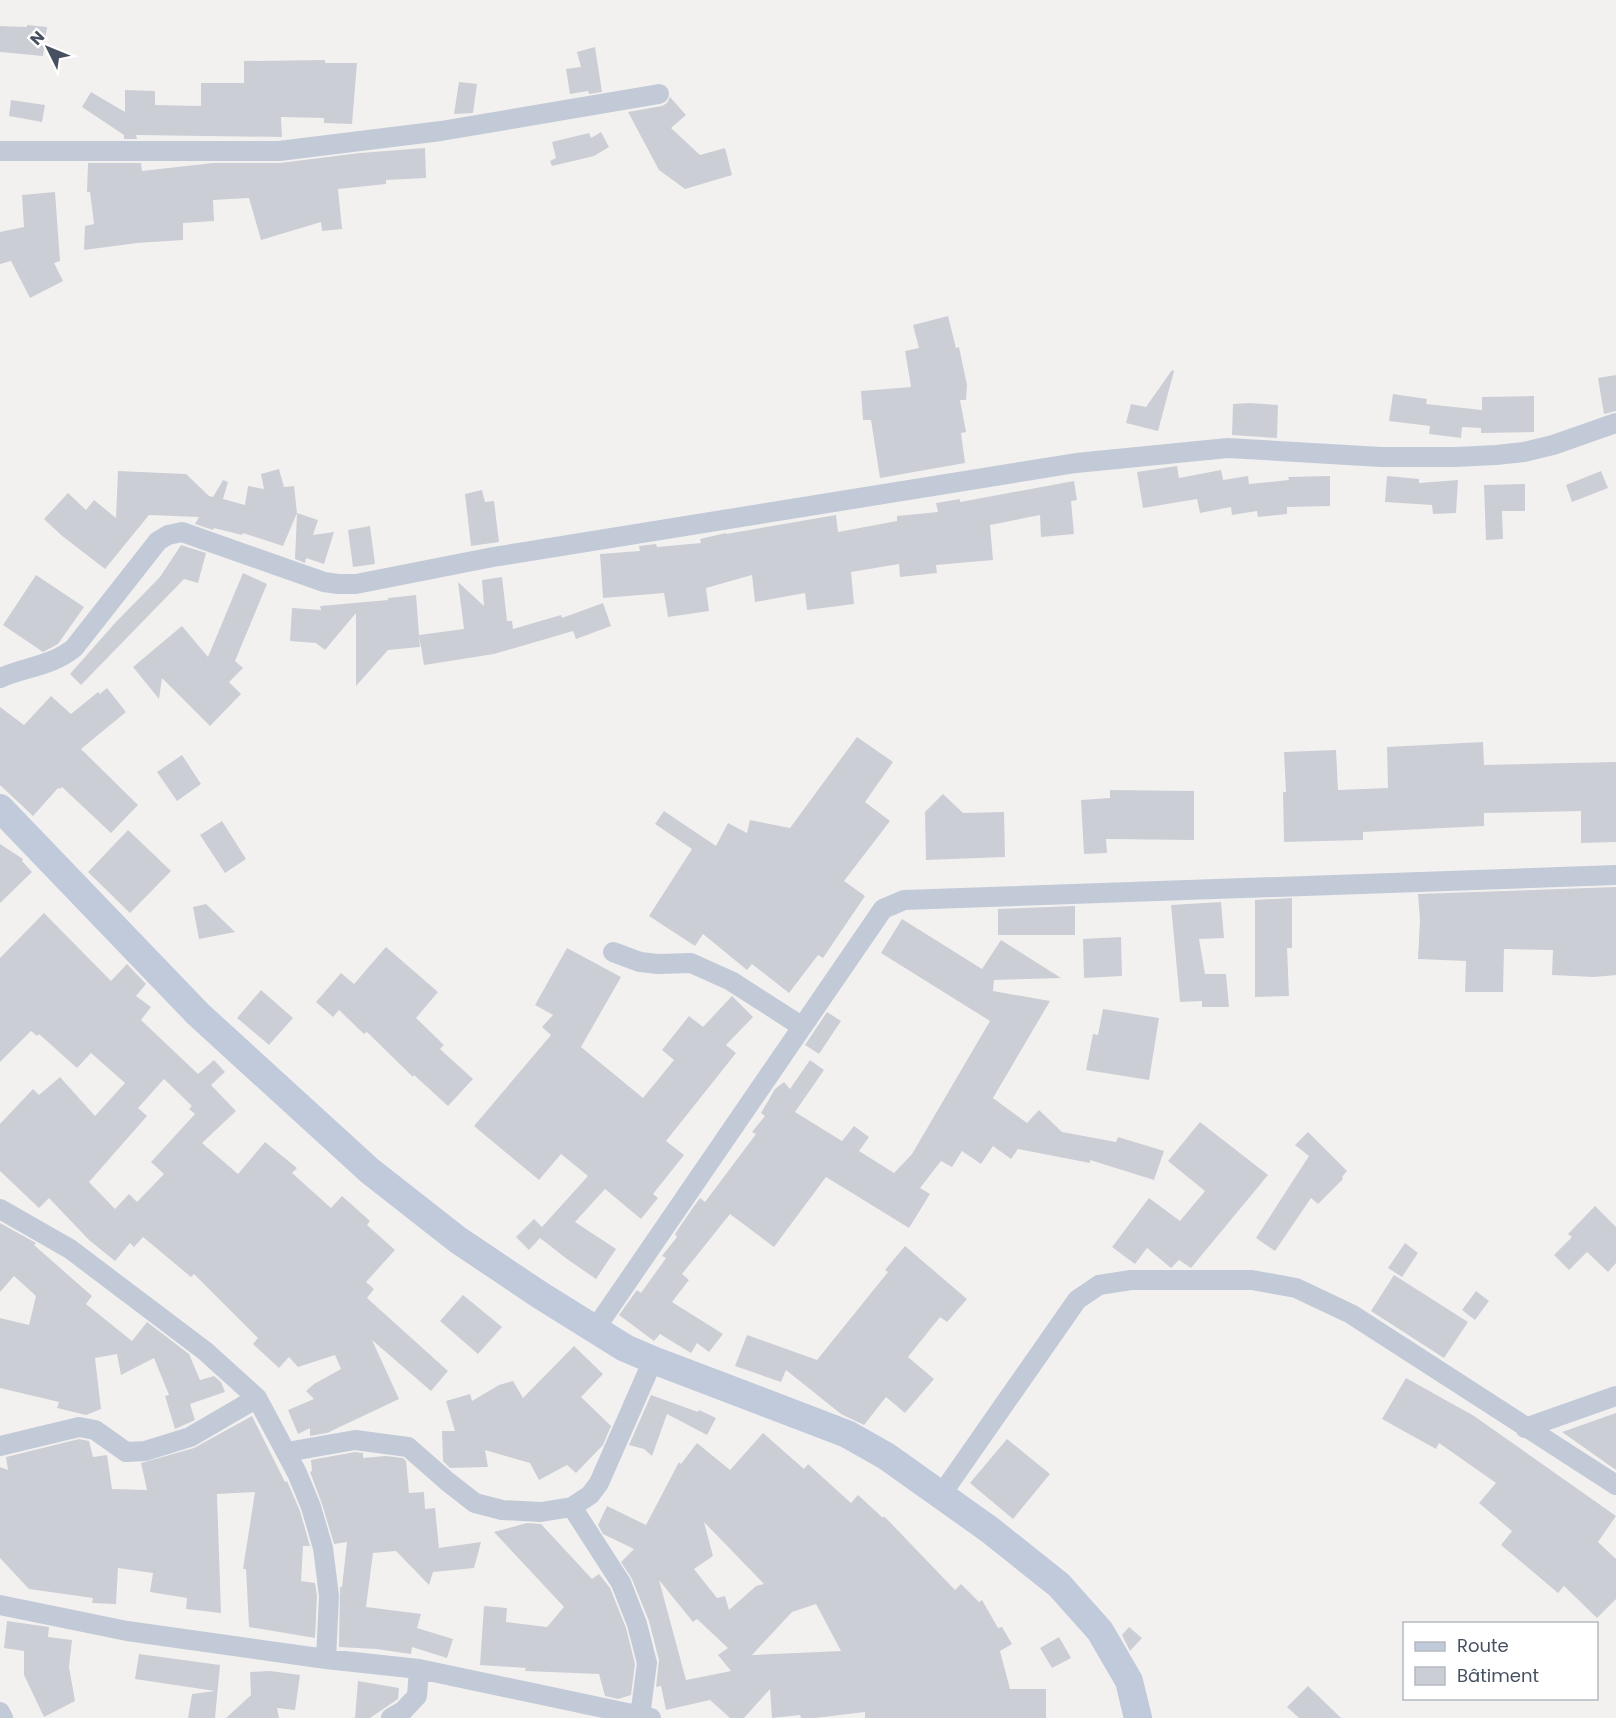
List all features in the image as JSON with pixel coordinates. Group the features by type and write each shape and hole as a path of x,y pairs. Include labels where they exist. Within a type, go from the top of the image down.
{"street":[{"path":"0,151 279,151 441,131 658,94"},
{"path":"0,678 64,657 74,648 158,541 168,535 182,532 324,582 356,584 493,557 1076,463 1228,448 1455,458 1496,455 1524,452 1553,445 1616,423"},
{"path":"0,808 198,1014 326,1133 370,1171 458,1240 625,1348 848,1434 886,1456 990,1530 1059,1585 1100,1631 1129,1681 1138,1718"},
{"path":"594,1329 883,909 904,900 1616,875"},
{"path":"613,952 640,962 691,963 731,981 801,1026"},
{"path":"0,1209 78,1255 205,1351 257,1398 288,1452 311,1507 323,1548 328,1596 326,1659"},
{"path":"941,1495 1077,1300 1099,1285 1131,1280 1252,1280 1296,1288 1351,1314 1616,1485"},
{"path":"288,1452 356,1440 399,1446 408,1448 476,1503 502,1510 541,1512 572,1507 590,1495 599,1483 653,1360"},
{"path":"1525,1428 1616,1396"},
{"path":"0,1446 79,1427 95,1430 126,1452 145,1451 190,1437 257,1398"},
{"path":"0,1605 127,1631 326,1659 419,1669 646,1717 647,1663 637,1624 621,1583 572,1507"},
{"path":"392,1718 403,1711 417,1696 419,1669"},
{"path":"0,1712 3,1718"}],"building":[{"path":"27,25 47,27 43,56 0,52 0,26 27,27"},
{"path":"595,47 602,92 589,94 588,91 570,94 566,69 581,67 577,52"},
{"path":"325,60 325,63 357,63 352,124 324,123 324,118 281,117 282,137 136,135 137,139 124,139 124,135 82,107 91,92 125,112 125,90 155,91 155,105 201,106 201,83 244,83 244,61"},
{"path":"459,82 477,84 473,113 454,114"},
{"path":"670,97 686,115 671,128 700,155 725,148 732,175 685,189 659,170 628,112 662,106"},
{"path":"11,100 45,105 42,122 9,116"},
{"path":"601,132 609,147 594,156 552,166 550,161 556,158 552,142 589,133 591,138"},
{"path":"425,148 426,178 386,180 386,184 338,189 342,229 322,231 321,222 261,240 249,198 213,200 214,221 183,223 183,240 84,250 85,226 94,224 90,192 87,192 88,163 141,163 142,171 213,163 280,163"},
{"path":"55,192 60,261 54,263 63,281 30,298 11,261 0,264 0,232 24,227 22,195"},
{"path":"948,316 956,348 959,347 967,385 966,400 960,400 966,432 961,433 965,463 880,478 871,420 863,420 861,391 911,387 905,351 919,348 913,325"},
{"path":"1172,370 1174,371 1158,431 1126,423 1131,404 1146,407"},
{"path":"1616,375 1616,411 1604,414 1598,378"},
{"path":"1393,394 1427,399 1426,404 1482,410 1482,397 1534,396 1534,432 1481,433 1481,428 1462,427 1461,438 1429,434 1430,426 1389,421"},
{"path":"1233,404 1278,405 1277,438 1232,435"},
{"path":"1177,466 1179,478 1221,470 1223,480 1248,476 1249,484 1289,480 1288,477 1330,476 1330,506 1287,507 1287,514 1258,517 1257,511 1232,515 1231,507 1200,513 1197,499 1143,508 1137,472"},
{"path":"279,469 284,487 294,486 297,513 283,546 243,533 242,535 214,528 213,530 195,524 199,517 149,515 105,569 44,519 68,493 86,510 94,500 116,518 118,471 186,474 209,496 213,497 223,480 228,482 223,499 245,505 248,486 264,489 261,474"},
{"path":"1601,471 1608,488 1572,502 1566,485"},
{"path":"1387,476 1419,479 1419,483 1458,480 1456,513 1433,514 1432,505 1385,502"},
{"path":"1074,481 1077,500 1071,501 1074,534 1041,537 1040,515 990,525 993,560 936,565 937,573 900,577 899,564 851,572 854,604 807,610 805,593 755,602 752,575 706,588 709,611 668,617 664,593 603,598 600,554 640,551 639,546 656,544 657,547 701,543 700,539 726,533 836,515 838,532 897,521 897,516 938,512 936,503 960,499 960,502"},
{"path":"1525,484 1525,511 1502,511 1503,539 1486,540 1484,485"},
{"path":"482,490 485,502 494,501 499,542 471,546 465,494"},
{"path":"297,513 318,520 313,535 334,532 324,564 306,558 305,563 295,559"},
{"path":"370,526 375,564 353,567 348,530"},
{"path":"181,545 206,553 198,583 184,579 81,685 70,674 160,577"},
{"path":"243,573 267,584 235,661 243,668 229,682 241,694 210,726 162,678 159,699 133,667 182,626 208,657"},
{"path":"36,575 84,607 58,644 43,652 3,625"},
{"path":"502,577 507,621 512,621 513,629 561,615 562,618 603,603 611,626 576,639 573,631 494,654 424,665 419,635 464,629 458,582 484,606 482,580"},
{"path":"416,595 420,647 388,650 356,686 356,613 325,650 316,643 290,641 292,608 321,610 320,606"},
{"path":"107,688 126,712 81,749 138,805 111,833 62,787 58,788 33,816 0,785 0,707 24,725 51,696 71,714 98,692 100,694"},
{"path":"857,737 893,762 865,802 890,821 844,881 865,896 823,958 818,955 789,993 752,964 747,970 703,934 695,946 649,916 692,849 655,824 664,811 716,846 728,823 747,833 750,820 790,828"},
{"path":"1483,742 1484,765 1616,762 1616,842 1581,843 1581,811 1484,813 1484,826 1363,832 1363,840 1284,842 1283,792 1286,792 1284,752 1336,750 1338,790 1388,788 1387,747"},
{"path":"182,755 201,784 177,801 157,772"},
{"path":"1110,790 1194,791 1194,840 1106,839 1107,853 1084,854 1081,800 1110,798"},
{"path":"943,794 963,813 1004,812 1005,857 926,860 925,812"},
{"path":"222,821 246,859 225,873 200,835"},
{"path":"128,830 171,871 130,913 88,872"},
{"path":"0,844 23,859 22,861 32,872 0,903"},
{"path":"1616,887 1616,975 1594,977 1552,975 1553,950 1504,949 1503,992 1465,992 1466,961 1418,959 1420,920 1418,894"},
{"path":"1292,898 1292,948 1287,948 1289,996 1255,997 1255,900"},
{"path":"1221,902 1224,938 1199,939 1205,974 1226,974 1229,1007 1202,1007 1202,1001 1180,1002 1171,905"},
{"path":"206,904 235,932 199,939 193,907"},
{"path":"1075,906 1075,935 998,935 998,909"},
{"path":"44,913 111,981 127,964 146,984 136,996 151,1007 141,1020 198,1074 214,1060 225,1072 211,1085 236,1111 202,1143 238,1174 265,1142 297,1168 292,1173 331,1208 342,1196 370,1221 367,1225 395,1250 366,1282 374,1289 367,1298 448,1371 431,1391 372,1340 399,1399 327,1433 310,1436 310,1428 298,1434 288,1410 314,1399 306,1391 341,1369 335,1355 298,1367 289,1357 279,1368 253,1344 258,1338 194,1274 191,1277 143,1237 134,1247 130,1243 115,1261 89,1240 49,1198 39,1208 0,1171 0,1124 33,1089 39,1095 60,1077 95,1116 125,1083 91,1053 77,1068 39,1034 37,1036 31,1031 0,1062 0,958","holes":["164,1079 192,1106 189,1109 195,1114 151,1162 164,1174 137,1202 129,1194 115,1209 89,1182 147,1116 138,1108"]},
{"path":"902,919 982,969 1001,940 1061,978 994,980 993,991 1050,1001 993,1098 1027,1123 1039,1110 1062,1132 1116,1142 1118,1137 1164,1151 1154,1180 1090,1160 1090,1163 1018,1149 1011,1159 993,1146 981,1164 962,1151 952,1167 941,1161 920,1188 930,1194 909,1228 826,1177 774,1247 730,1214 682,1274 689,1280 672,1302 723,1334 709,1352 697,1343 691,1353 660,1334 654,1341 619,1315 637,1290 641,1293 666,1258 662,1256 677,1237 675,1234 700,1198 705,1202 756,1134 752,1132 765,1116 761,1113 775,1089 784,1082 790,1089 810,1060 824,1070 795,1112 842,1141 854,1126 869,1137 859,1151 894,1173 912,1154 990,1021 881,953"},
{"path":"1121,937 1122,976 1084,978 1083,939"},
{"path":"386,947 438,992 416,1018 444,1045 440,1049 473,1079 448,1106 414,1075 413,1077 367,1032 364,1034 339,1010 333,1017 316,1002 341,973 354,984"},
{"path":"567,948 621,977 581,1047 643,1098 674,1060 662,1050 689,1016 703,1027 732,996 753,1017 726,1045 736,1053 666,1141 684,1155 653,1194 658,1198 641,1219 605,1189 575,1222 616,1249 596,1279 540,1238 529,1250 516,1237 534,1219 542,1227 588,1176 561,1154 539,1180 474,1126 551,1035 542,1027 553,1015 535,1005"},
{"path":"261,990 293,1018 269,1045 237,1018"},
{"path":"1103,1009 1159,1018 1149,1080 1086,1070 1093,1034 1098,1035"},
{"path":"827,1012 841,1021 819,1054 805,1045"},
{"path":"1200,1122 1268,1175 1191,1268 1179,1260 1171,1268 1147,1248 1135,1264 1112,1247 1149,1198 1180,1221 1205,1191 1168,1161"},
{"path":"1308,1132 1347,1171 1343,1179 1318,1204 1311,1198 1275,1251 1256,1238 1309,1156 1295,1145"},
{"path":"1595,1206 1616,1227 1616,1263 1608,1272 1587,1252 1569,1270 1554,1255 1572,1237 1568,1234"},
{"path":"0,1223 36,1243 34,1245 92,1296 86,1304 132,1341 147,1322 189,1354 200,1380 214,1376 221,1382 225,1392 190,1404 195,1420 175,1429 165,1396 169,1395 154,1358 121,1375 117,1354 95,1358 101,1409 86,1415 57,1408 59,1402 0,1388 0,1318 29,1325 36,1296 14,1276 0,1292"},
{"path":"1405,1243 1418,1253 1402,1277 1388,1268"},
{"path":"905,1246 967,1299 947,1322 940,1317 908,1357 934,1379 905,1413 886,1397 864,1425 841,1414 786,1370 781,1382 735,1366 747,1335 817,1360 888,1272 885,1270"},
{"path":"1394,1275 1468,1322 1444,1358 1371,1311"},
{"path":"1476,1291 1489,1301 1475,1320 1462,1310"},
{"path":"463,1295 502,1327 478,1354 440,1321"},
{"path":"574,1346 603,1374 581,1397 611,1426 603,1445 576,1473 567,1465 539,1480 530,1463 485,1450 488,1467 450,1468 443,1461 442,1431 455,1431 446,1401 470,1394 472,1401 499,1385 513,1381 523,1398"},
{"path":"1406,1378 1474,1416 1616,1516 1598,1542 1616,1559 1616,1599 1597,1618 1564,1586 1558,1593 1501,1545 1512,1531 1479,1503 1496,1483 1439,1443 1436,1449 1382,1419"},
{"path":"651,1395 698,1412 699,1410 716,1418 707,1435 667,1414 652,1456 644,1449 629,1445"},
{"path":"1616,1413 1616,1470 1562,1432"},
{"path":"252,1416 285,1482 287,1481 300,1511 310,1546 303,1546 301,1581 315,1583 317,1596 315,1638 249,1627 246,1569 243,1569 255,1492 217,1494 221,1613 186,1609 187,1598 150,1592 153,1573 118,1568 116,1604 92,1603 93,1598 29,1589 0,1558 0,1467 8,1470 6,1457 79,1439 89,1441 93,1457 107,1455 112,1489 147,1490 141,1463 194,1448"},
{"path":"763,1433 804,1469 808,1464 851,1503 858,1495 883,1518 884,1516 955,1590 961,1584 979,1602 982,1600 998,1628 1002,1627 1012,1644 1000,1651 1010,1689 1046,1689 1046,1718 865,1718 865,1712 815,1718 801,1718 800,1715 772,1718 770,1689 744,1718 730,1718 710,1700 666,1710 661,1686 656,1687 659,1660 649,1621 632,1579 621,1562 634,1549 603,1534 598,1525 607,1506 646,1525 679,1462 681,1464 697,1443 730,1470","holes":["704,1522 764,1584 756,1586 729,1610 725,1596 717,1598 694,1569 713,1556","659,1580 693,1622 697,1619 728,1648 718,1655 731,1671 686,1680","816,1604 841,1651 752,1655 792,1612"]},
{"path":"1007,1439 1050,1474 1013,1519 970,1483"},
{"path":"355,1452 363,1453 363,1458 386,1456 403,1458 406,1461 409,1493 424,1492 425,1509 435,1508 439,1548 481,1542 474,1568 433,1572 429,1585 396,1551 373,1553 366,1607 421,1614 417,1628 453,1639 447,1658 412,1647 411,1654 339,1647 340,1587 342,1587 347,1542 334,1544 310,1472 312,1471 311,1460"},
{"path":"527,1523 541,1524 592,1579 599,1574 610,1588 626,1628 635,1664 631,1695 618,1699 605,1696 599,1674 525,1671 526,1668 480,1665 484,1606 507,1608 506,1622 547,1627 564,1607 494,1532"},
{"path":"7,1621 49,1627 48,1637 72,1640 69,1667 75,1701 44,1717 24,1675 24,1651 4,1648"},
{"path":"1129,1627 1142,1638 1130,1651 1122,1635"},
{"path":"1059,1637 1071,1658 1052,1668 1040,1648"},
{"path":"139,1654 220,1665 215,1718 188,1718 192,1694 215,1691 135,1679"},
{"path":"270,1671 300,1675 295,1710 277,1708 279,1718 226,1718 251,1695 250,1672"},
{"path":"358,1681 399,1688 398,1699 370,1718 355,1718"},
{"path":"1308,1686 1341,1718 1299,1718 1287,1707"}]}
